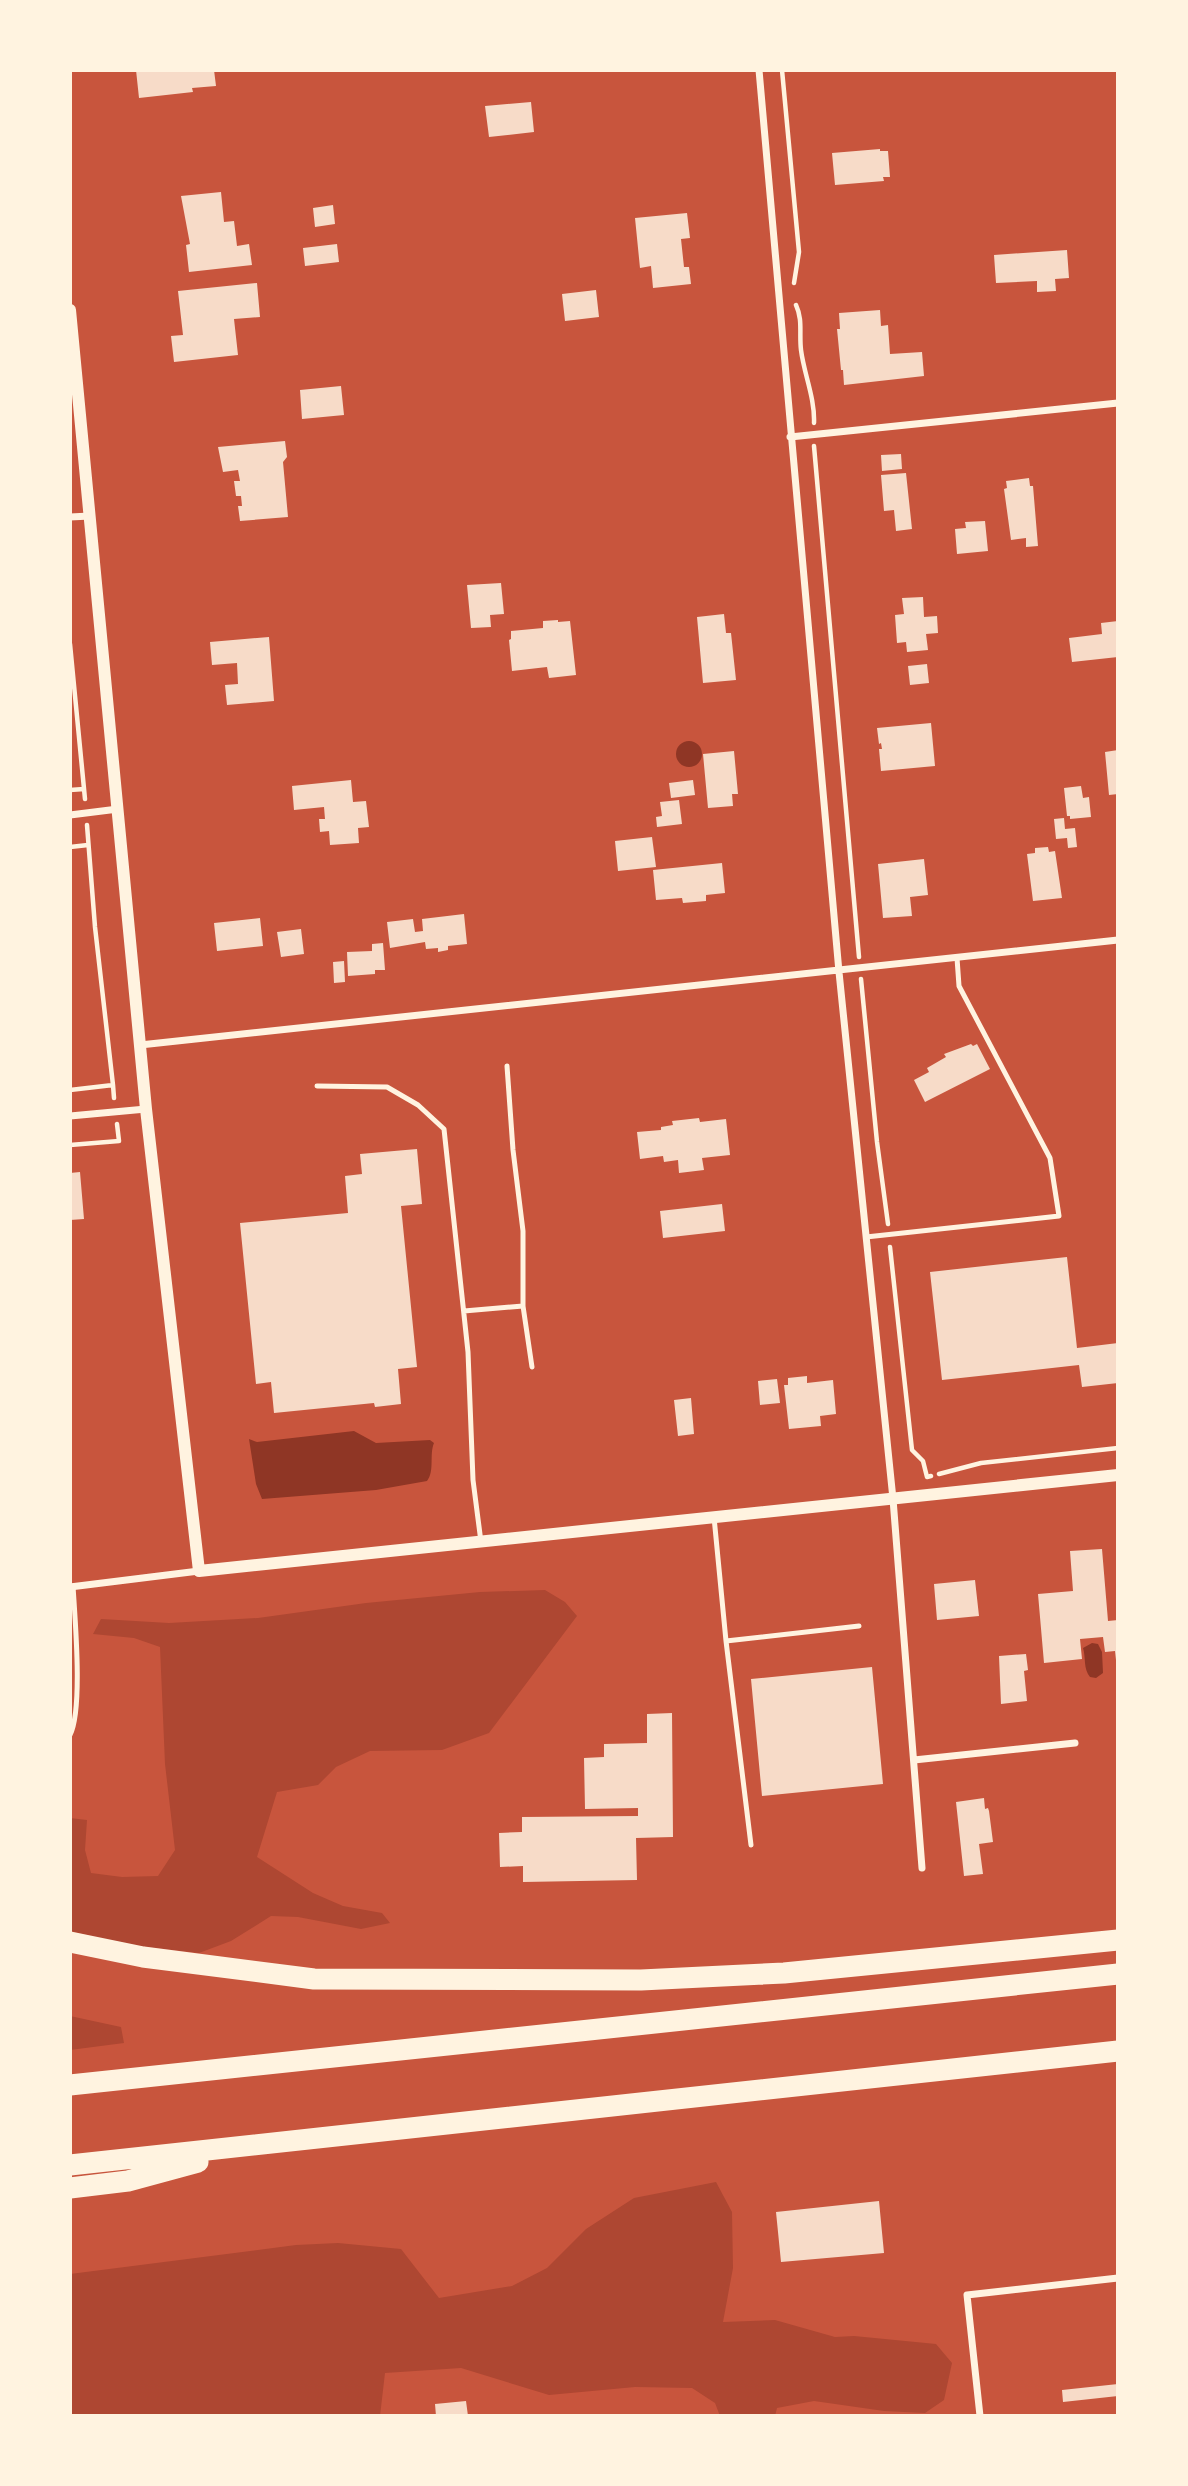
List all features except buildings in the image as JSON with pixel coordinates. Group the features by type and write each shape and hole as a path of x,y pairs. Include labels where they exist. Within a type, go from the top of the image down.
{"highway":[{"path":"70,1942 143,1957 314,1979 641,1980 784,1973 1118,1940"},
{"path":"70,2085 1118,1974"},
{"path":"70,2165 1118,2051"},
{"path":"70,2188 128,2181 264,2145"}],"street":[{"path":"758,70 839,972 893,1499 922,1868"},
{"path":"70,310 146,1110 199,1571"},
{"path":"790,437 1118,403"},
{"path":"70,517 90,516"},
{"path":"70,815 118,809"},
{"path":"140,1045 860,970 1118,940"},
{"path":"70,1116 146,1110"},
{"path":"71,1586 1118,1475"},
{"path":"914,1759 1074,1743"},
{"path":"980,2416 967,2295 1118,2278"}],"lane":[{"path":"866,1237 1059,1216 1050,1158 959,986 957,958"},
{"path":"507,1066 513,1150 523,1231 523,1306 532,1367"},
{"path":"317,1086 387,1087 418,1105 444,1129 468,1352 472,1480 481,1542"},
{"path":"464,1311 523,1306"},
{"path":"714,1517 751,1845"},
{"path":"70,1735 76,1714 76,1639 71,1586"},
{"path":"726,1641 859,1626"}],"path":[{"path":"782,70 799,251 794,288"},
{"path":"794,296 802,317 802,352 815,414 814,434 860,970 912,1450 923,1461 927,1477 956,1472 981,1463 1118,1448"},
{"path":"70,644 113,1085"},
{"path":"70,790 84,789"},
{"path":"70,846 88,845"}],"shaded area":[{"path":"689,741 698,745 702,754 698,763 689,767 680,763 676,754 680,745"},
{"path":"354,1431 376,1443 430,1440 434,1443 431,1473 427,1481 376,1490 262,1499 256,1484 249,1439 257,1442"},
{"path":"545,1590 565,1602 577,1616 489,1733 442,1750 370,1751 336,1767 318,1785 277,1792 257,1857 313,1893 343,1906 382,1913 390,1923 361,1929 298,1917 271,1916 231,1941 199,1953 127,1945 70,1931 70,1818 87,1820 85,1850 91,1873 122,1877 158,1876 175,1850 165,1764 160,1647 134,1638 93,1634 101,1619 169,1623 258,1618 366,1603 480,1592"},
{"path":"1092,1643 1098,1644 1102,1652 1103,1673 1096,1678 1088,1674 1083,1648"},
{"path":"70,2016 121,2027 124,2043 70,2050"},
{"path":"716,2182 732,2212 733,2268 723,2322 775,2320 835,2337 854,2336 936,2344 952,2363 944,2400 925,2413 884,2411 814,2401 777,2408 775,2416 720,2416 715,2403 692,2388 635,2387 549,2395 461,2368 385,2373 380,2416 70,2416 70,2274 296,2245 338,2243 401,2249 439,2298 512,2286 547,2268 586,2229 634,2198"}]}
